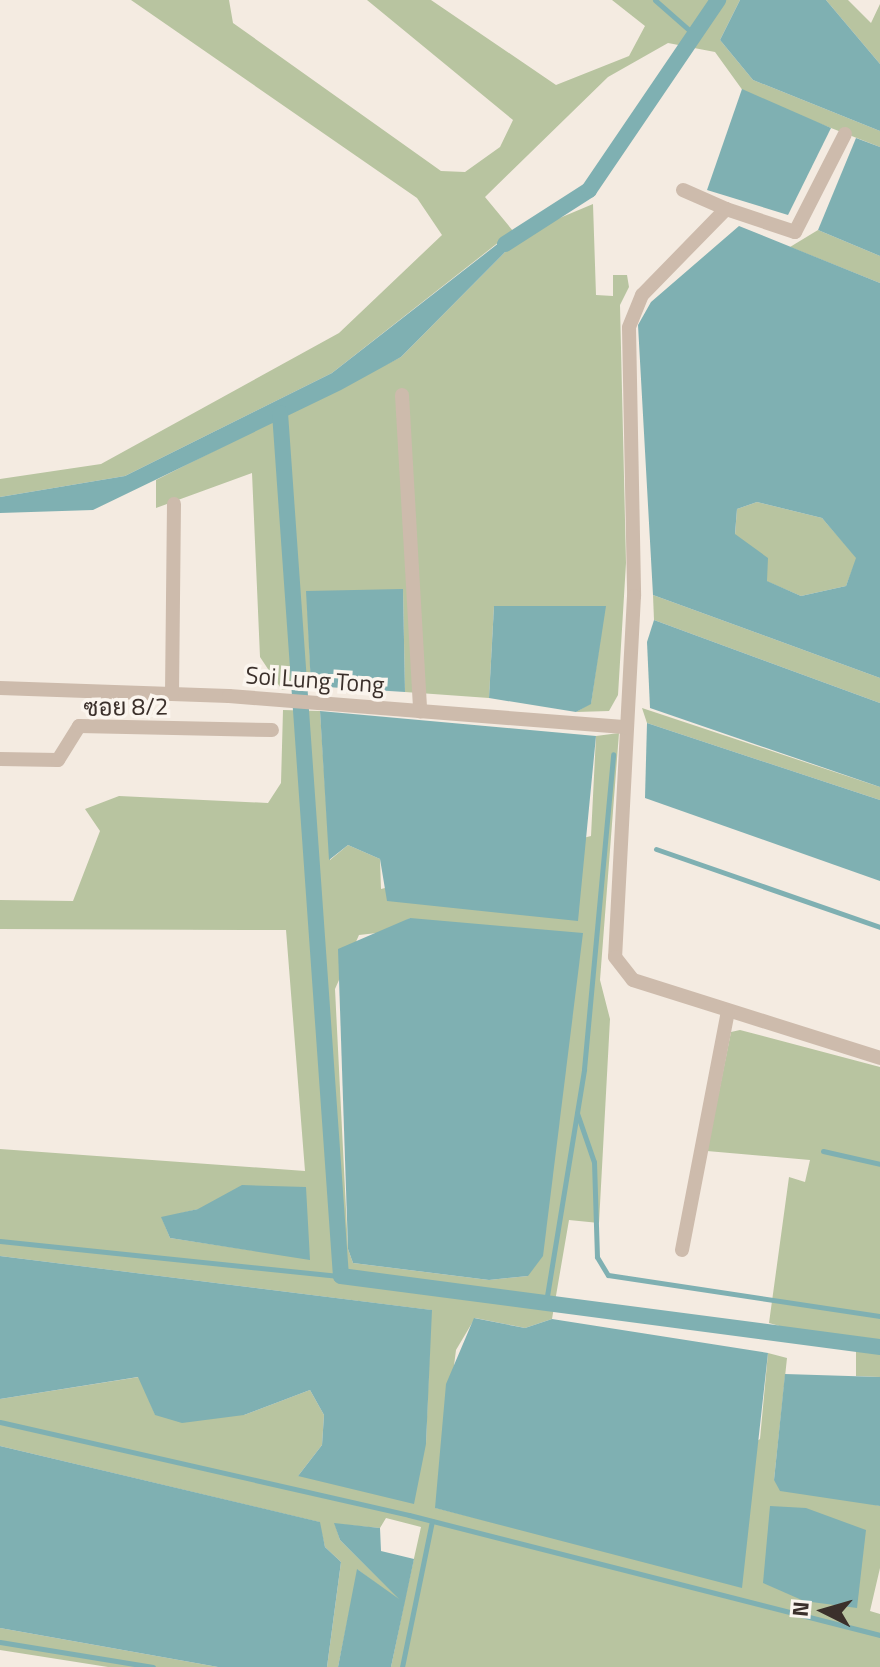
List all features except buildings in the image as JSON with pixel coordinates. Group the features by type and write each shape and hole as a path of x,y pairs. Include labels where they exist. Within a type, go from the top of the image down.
{"street":[{"path":"683,190 726,209 795,232 845,134"},
{"path":"726,209 642,295 629,328 634,596 615,957 633,980 880,1058"},
{"path":"402,395 420,711"},
{"path":"172,694 174,504"},
{"name":"Soi Lung Tong","path":"0,688 265,699 627,727"},
{"name":"ซอย 8/2","path":"0,759 58,760 79,726 272,730"},
{"path":"682,1250 728,1012"}],"green space":[{"path":"131,0 229,0 233,23 441,171 465,172 500,147 513,120 367,0 431,0 556,85 629,56 645,26 612,0 740,0 720,40 753,80 880,131 880,147 746,95 715,52 668,43 608,77 485,197 513,231 332,373 125,476 0,497 0,479 101,464 339,333 442,235 417,198"},
{"path":"826,0 848,0 871,23 880,4 880,64"},
{"path":"593,204 596,295 613,296 613,275 627,275 629,287 620,305 626,563 618,695 609,711 576,712 591,703 605,606 494,606 489,698 405,692 403,590 307,592 311,686 282,690 260,657 252,473 156,508 156,480 401,357 524,233"},
{"path":"818,230 880,256 880,283 790,247"},
{"path":"757,502 822,518 857,558 846,586 801,596 766,581 735,535 737,509"},
{"path":"653,595 880,678 880,703 654,620"},
{"path":"642,708 880,787 880,800 647,723"},
{"path":"283,710 320,711 330,860 348,845 380,859 381,889 591,836 596,736 619,733 600,980 610,1019 599,1223 569,1220 552,1319 525,1328 475,1318 456,1350 436,1508 592,1547 760,1439 768,1353 787,1358 774,1480 880,1506 880,1568 870,1611 880,1614 880,1667 391,1667 404,1604 358,1570 338,1667 327,1667 341,1562 325,1547 319,1522 0,1446 0,1399 139,1377 155,1414 244,1415 310,1390 324,1415 322,1445 298,1476 426,1444 431,1310 0,1256 0,1149 305,1171 286,930 0,929 0,900 73,901 100,831 85,809 119,796 268,803 281,783","holes":["410,918 528,1276 489,1280 353,1263 348,1249 335,989 359,935 386,932","198,1209 310,1259 170,1238 162,1218","386,1518 421,1527 404,1603 340,1540 335,1524 380,1528"]},
{"path":"740,1030 880,1067 880,1377 856,1376 856,1348 769,1323 789,1177 805,1182 810,1160 707,1151 731,1032"},
{"path":"0,1628 218,1667 108,1667 0,1650"}],"water":[{"path":"740,0 826,0 880,64 880,131 753,80 720,40"},
{"path":"742,89 831,128 788,215 707,190"},
{"path":"856,138 880,147 880,256 818,230"},
{"path":"739,226 880,283 880,678 653,595 638,325 651,302","holes":["757,502 822,518 856,558 846,586 801,596 767,581 768,558 735,534 737,509"]},
{"path":"513,232 524,233 401,357 341,390 93,510 0,513 0,497 125,476 332,373"},
{"path":"403,589 405,692 311,686 306,591"},
{"path":"494,606 606,606 591,704 576,712 489,698"},
{"path":"654,620 880,703 880,787 650,708 647,642"},
{"path":"320,711 596,736 578,921 387,901 380,859 348,845 329,860"},
{"path":"647,723 880,800 880,881 645,798"},
{"path":"410,918 583,933 543,1256 528,1276 489,1280 353,1263 348,1249 338,949"},
{"path":"242,1185 306,1187 310,1260 170,1238 161,1217 198,1209"},
{"path":"0,1256 432,1310 426,1444 414,1504 298,1476 322,1445 324,1415 310,1390 244,1415 182,1423 155,1415 138,1377 0,1399"},
{"path":"474,1318 525,1328 552,1319 768,1353 742,1588 435,1508 446,1384"},
{"path":"785,1374 880,1377 880,1506 780,1491 774,1480"},
{"path":"0,1446 320,1522 325,1547 341,1562 327,1667 218,1667 0,1628"},
{"path":"770,1506 806,1508 866,1530 857,1608 804,1601 763,1583"},
{"path":"334,1523 380,1528 381,1551 414,1559 391,1667 338,1667 357,1569 399,1599 340,1540"}],"waterway":[{"path":"655,0 696,36"},
{"path":"505,244 589,190 718,0"},
{"path":"280,413 341,1276 880,1347"},
{"path":"546,1302 584,1069 613,754"},
{"path":"656,849 880,927"},
{"path":"577,1113 594,1162 597,1257 608,1275 880,1316"},
{"path":"823,1151 880,1164"},
{"path":"0,1241 341,1276"},
{"path":"0,1422 409,1515 880,1635"},
{"path":"402,1667 432,1521"},
{"path":"0,1642 153,1667"}]}
